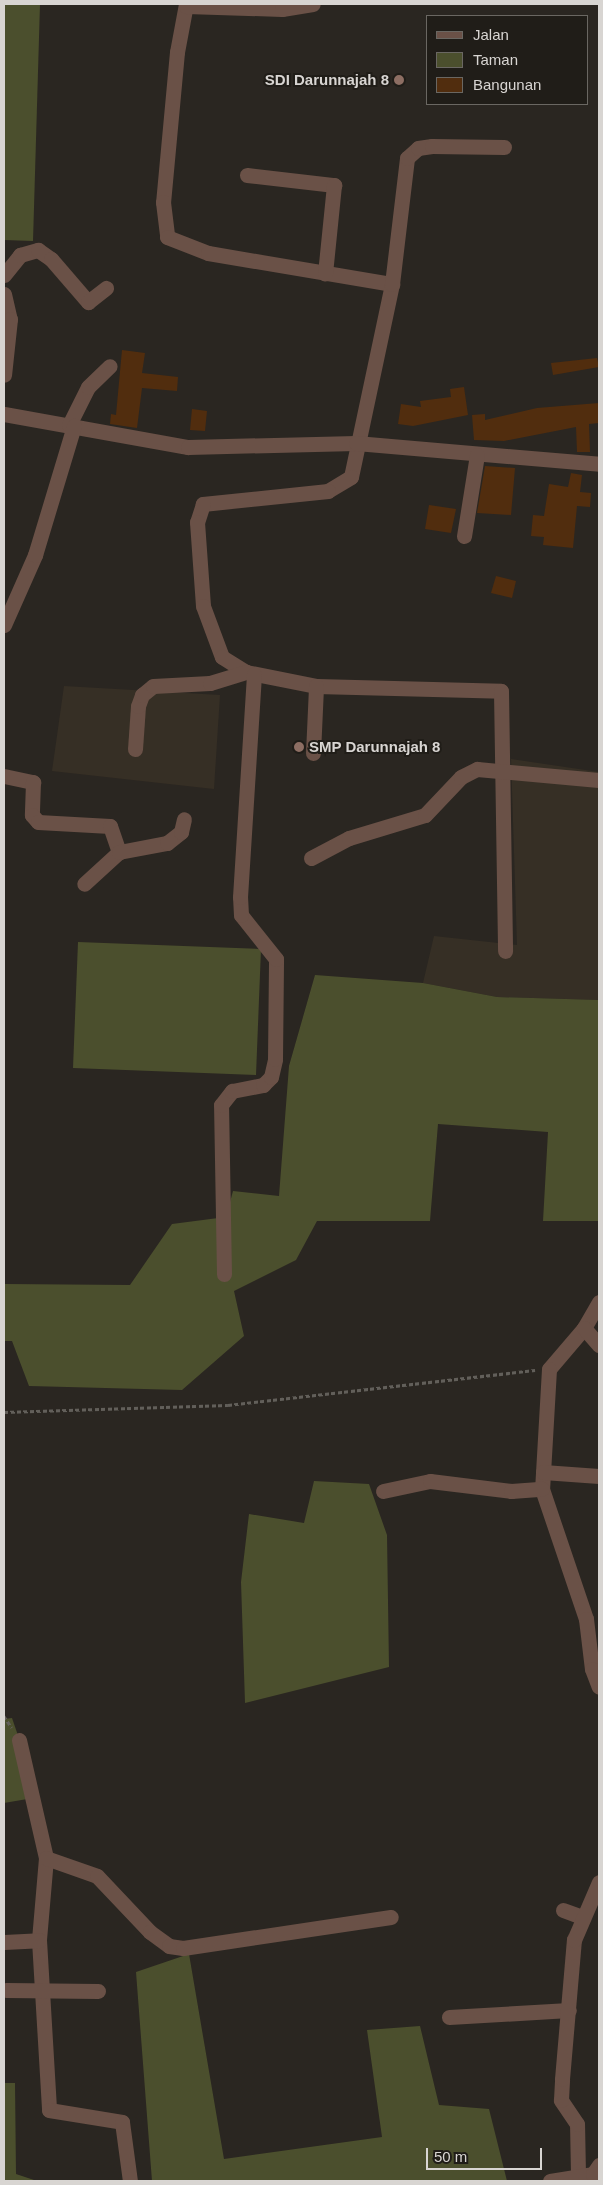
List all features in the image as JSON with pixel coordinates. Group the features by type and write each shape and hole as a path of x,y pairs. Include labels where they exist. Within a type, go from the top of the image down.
{"street":[{"path":"313,4 282,9 186,5 177,52 163,202 167,237 208,253 392,284"},
{"path":"504,147 432,146 418,148 407,158 392,284 356,444 351,477 338,487 207,501 197,512 203,606 222,657 250,673 316,686 498,689 503,698 502,769 505,951"},
{"path":"247,175 334,186 326,274"},
{"path":"4,275 20,255 38,250 51,259 88,302 106,288"},
{"path":"4,294 10,319 4,375"},
{"path":"4,625 35,555 71,425 88,387 110,366"},
{"path":"4,414 71,425 125,439 188,448 356,444 599,464"},
{"path":"464,536 477,455"},
{"path":"135,749 138,706 142,695 153,686 210,683 250,673"},
{"path":"224,1274 221,1105 232,1091 263,1086 271,1077 276,1059 276,959 241,916 240,897 250,673"},
{"path":"313,752 316,686"},
{"path":"311,858 349,838 425,814 466,773 502,769 599,780"},
{"path":"4,776 33,782 32,815 38,822 106,824 118,852"},
{"path":"84,884 118,852 167,842 181,832 184,819"},
{"path":"599,1302 584,1328 549,1369 542,1489 593,1618 592,1669 599,1687"},
{"path":"584,1328 599,1346"},
{"path":"544,1472 599,1476"},
{"path":"383,1491 430,1481 510,1491 542,1489"},
{"path":"19,1740 46,1858 38,1940 49,2110 122,2122 130,2181"},
{"path":"46,1858 97,1876 150,1932 169,1946 183,1948 391,1918"},
{"path":"578,2174 577,2124 561,2100 570,2010 574,1940 582,1917 599,1882"},
{"path":"563,1910 582,1917"},
{"path":"4,1942 38,1940"},
{"path":"6,1990 98,1991"},
{"path":"449,2017 570,2010"},
{"path":"550,2181 578,2174 593,2174 599,2165"}],"path":[{"path":"4,1412 228,1404 549,1369"}],"shaded area":[{"path":"64,686 220,695 214,789 52,771"},
{"path":"511,759 599,772 599,1000 497,997 423,983 434,936 517,945"}],"green space":[{"path":"4,4 40,4 33,241 4,240"},
{"path":"78,942 261,949 256,1075 73,1068"},
{"path":"315,975 423,983 497,997 599,1000 599,1221 543,1221 548,1132 438,1124 430,1221 317,1221 296,1260 234,1291 244,1336 182,1390 29,1386 12,1341 4,1341 4,1284 130,1285 172,1224 226,1217 233,1191 279,1196 289,1066"},
{"path":"314,1481 369,1484 387,1535 389,1667 245,1703 241,1582 249,1514 304,1523"},
{"path":"12,1718 39,1797 4,1803 4,1719"},
{"path":"189,1954 224,2159 382,2137 367,2030 420,2026 439,2105 489,2109 507,2181 152,2181 136,1972"},
{"path":"4,2083 15,2083 16,2174 37,2181 4,2181"}],"building":[{"path":"122,350 145,353 142,373 178,377 177,391 142,388 137,428 110,424 111,414 116,415"},
{"path":"597,358 599,367 553,375 551,363"},
{"path":"464,387 468,415 413,426 398,424 401,404 421,407 420,401 451,397 450,389"},
{"path":"599,403 599,423 589,424 590,452 577,452 576,427 504,441 474,440 472,415 485,414 485,420 537,408"},
{"path":"192,409 207,411 205,431 190,430"},
{"path":"485,466 515,468 511,515 477,513"},
{"path":"571,473 582,475 580,492 591,493 590,507 577,506 573,548 543,545 544,537 531,536 533,515 544,516 549,484 568,487"},
{"path":"429,505 456,509 451,533 425,529"},
{"path":"496,576 516,581 512,598 491,593"}],"place":[{"name":"SDI Darunnajah 8","path":"399,80"},
{"name":"SMP Darunnajah 8","path":"299,747"}]}
